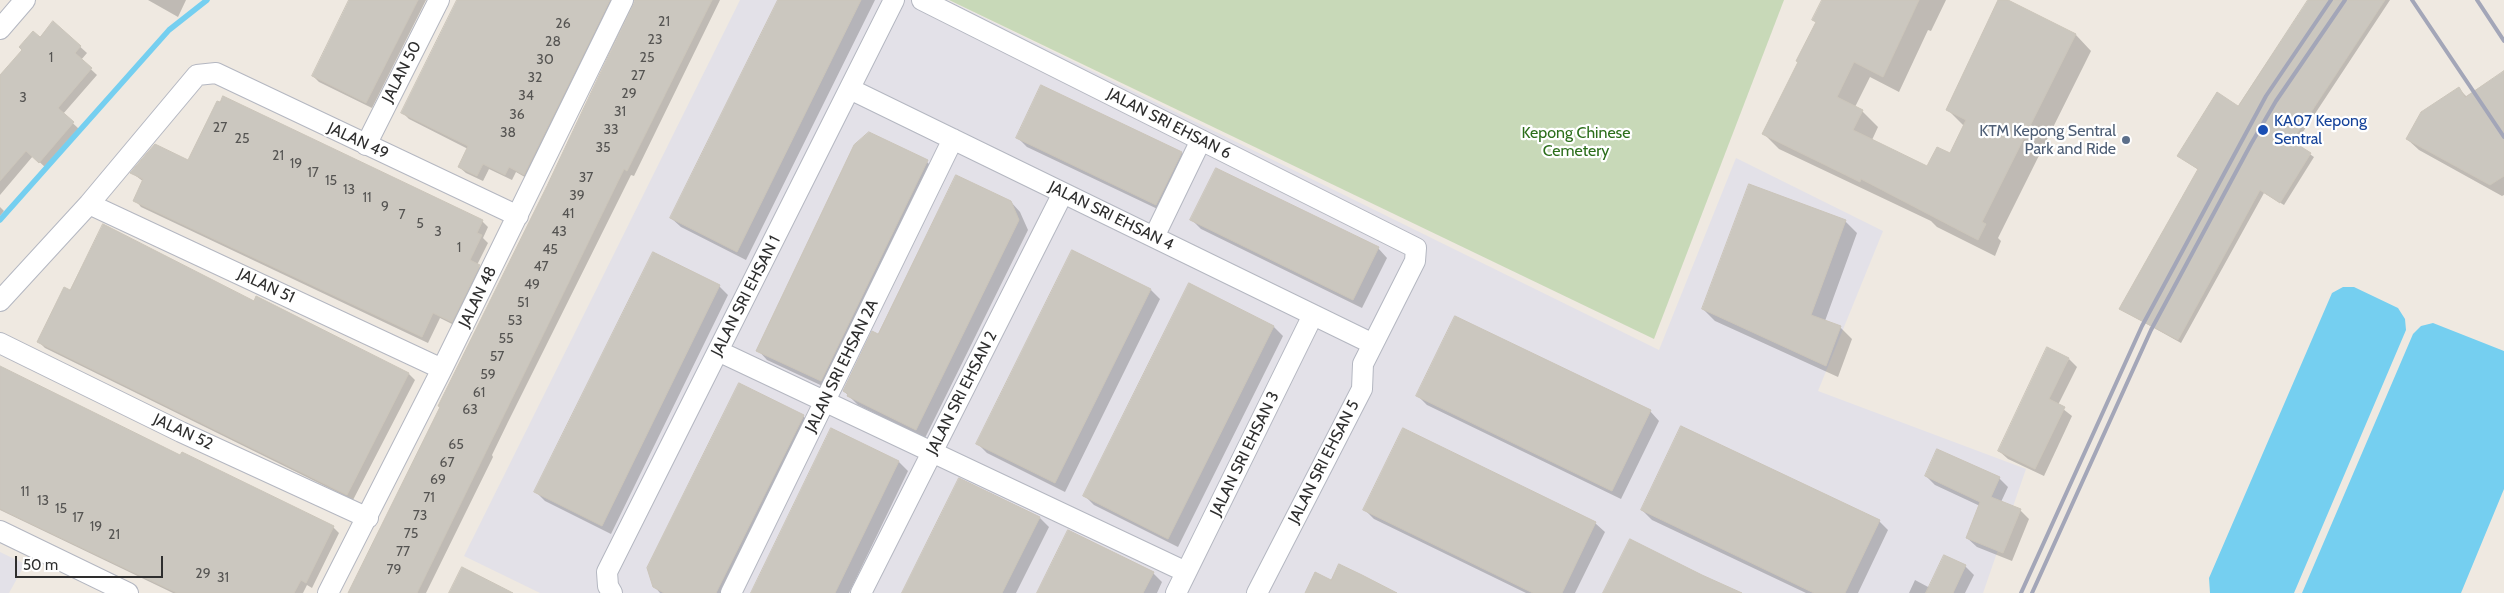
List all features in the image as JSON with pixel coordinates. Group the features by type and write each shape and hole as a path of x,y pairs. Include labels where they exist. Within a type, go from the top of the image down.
{"street":[{"path":"0,29 25,0"},
{"name":"JALAN 50","path":"366,144 438,0"},
{"name":"JALAN 48","path":"328,593 442,370 623,0"},
{"name":"JALAN SRI EHSAN 1","path":"612,593 608,586 608,572 894,0"},
{"name":"JALAN SRI EHSAN 6","path":"922,0 1416,248"},
{"name":"JALAN 49","path":"89,204 197,75 216,73 518,216"},
{"name":"JALAN SRI EHSAN 4","path":"850,89 1373,344"},
{"name":"JALAN SRI EHSAN 2A","path":"731,593 953,139"},
{"path":"1154,237 1201,140"},
{"name":"JALAN SRI EHSAN 2","path":"861,593 1063,193"},
{"path":"0,301 89,204"},
{"name":"JALAN 51","path":"89,204 442,370"},
{"name":"JALAN SRI EHSAN 5","path":"1257,593 1362,389 1363,364 1415,261 1416,248"},
{"name":"JALAN SRI EHSAN 3","path":"1176,593 1313,315"},
{"name":"JALAN 52","path":"0,344 182,432 368,518"},
{"path":"718,351 1186,572"},
{"path":"0,531 128,593"}],"shaded area":[{"path":"740,0 948,0 1659,350 1736,158 1883,231 1818,391 2026,469 1983,593 540,593 464,556"},
{"path":"0,552 25,564 9,593 0,593"}],"green space":[{"name":"Kepong Chinese Cemetery","path":"949,0 1784,0 1654,339"}],"water":[{"path":"2343,287 2354,287 2398,308 2405,319 2406,330 2294,593 2210,593 2209,578 2332,293"},
{"path":"2433,323 2504,351 2504,489 2461,593 2302,593 2413,334 2421,326"}],"building":[{"path":"349,0 418,0 366,103 312,76"},
{"path":"457,0 610,0 524,175 509,167 505,175 483,164 477,176 458,167 468,146 401,113"},
{"path":"635,0 712,0 627,171 624,169 417,593 348,593 547,186"},
{"path":"778,0 861,0 737,252 670,218"},
{"path":"1822,0 1919,0 1883,77 1854,62 1837,97 1863,110 1853,130 1927,166 1937,147 1950,153 1966,120 1946,110 1998,0 2008,0 2076,34 1982,222 1986,224 1978,240 1861,179 1860,182 1762,134 1816,22 1812,20"},
{"path":"2308,0 2385,0 2292,141 2311,153 2280,203 2260,190 2178,340 2119,309 2198,169 2177,156 2217,92 2238,106"},
{"path":"53,21 81,46 75,53 92,68 58,108 74,122 39,163 26,151 0,181 0,75 22,50 19,47 33,31 40,37"},
{"path":"2504,71 2504,176 2490,185 2406,139 2421,112 2459,87 2465,97"},
{"path":"1041,85 1182,152 1156,205 1016,138"},
{"path":"223,96 483,220 477,233 482,235 470,260 480,265 452,322 433,313 422,337 133,201 143,179 130,173 147,153 155,144 188,160 217,101 220,102"},
{"path":"869,132 928,160 821,381 756,351 854,145"},
{"path":"1216,168 1379,247 1353,300 1190,220"},
{"path":"956,175 1011,201 1019,220 916,430 847,396 848,394 843,391 872,331 878,334"},
{"path":"1749,184 1846,220 1811,315 1841,326 1826,366 1702,309"},
{"path":"103,224 254,301 256,296 409,373 347,495 37,342 64,287 70,290"},
{"path":"1072,250 1151,289 1055,483 976,444"},
{"path":"653,252 720,285 602,526 534,492"},
{"path":"1189,283 1274,326 1168,539 1083,496"},
{"path":"1455,316 1651,410 1612,491 1416,396"},
{"path":"2047,347 2069,358 2049,399 2065,407 2035,469 1998,451"},
{"path":"0,366 180,455 182,452 334,526 306,583 301,580 294,593 177,593 0,509"},
{"path":"739,383 804,415 716,593 664,593 653,587 647,568"},
{"path":"1681,426 1880,520 1845,593 1814,593 1641,510"},
{"path":"831,428 899,461 835,593 751,593"},
{"path":"1403,428 1596,522 1562,593 1533,593 1363,510"},
{"path":"1937,449 2000,477 1991,497 2021,509 2003,553 1966,538 1980,502 1925,476"},
{"path":"959,478 1040,517 1002,593 902,593"},
{"path":"1068,530 1154,572 1143,593 1037,593"},
{"path":"1630,539 1702,575 1742,593 1603,593"},
{"path":"1944,555 1966,565 1953,593 1926,593"},
{"path":"1339,564 1397,593 1305,593 1315,572 1331,580"},
{"path":"462,567 513,593 449,593"}],"waterway":[{"path":"0,220 169,30 207,0"}],"railway":[{"path":"2021,593 2142,326 2266,96 2331,0"},
{"path":"2032,593 2151,330 2276,101 2345,0"},
{"path":"2412,0 2504,137"},
{"path":"2477,0 2504,41"}],"place":[{"name":"KA07 Kepong Sentral","path":"2263,130"},
{"name":"KTM Kepong Sentral Park and Ride","path":"2126,140"}]}
